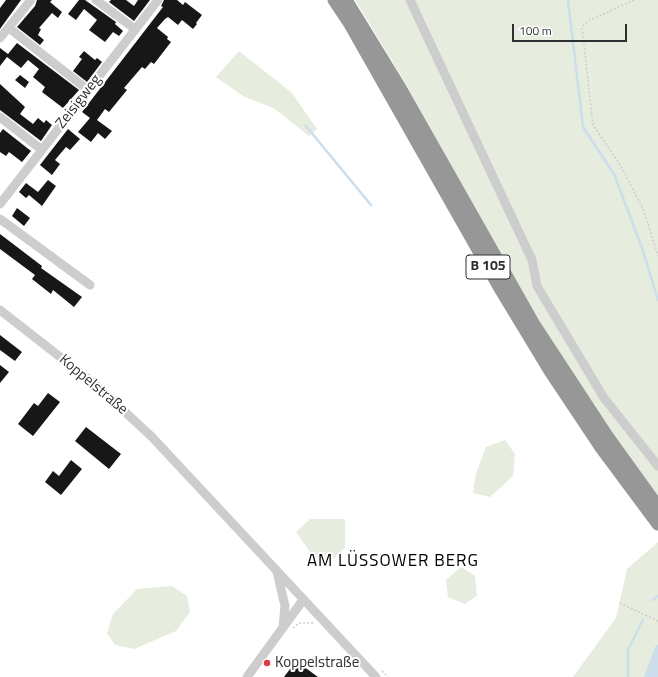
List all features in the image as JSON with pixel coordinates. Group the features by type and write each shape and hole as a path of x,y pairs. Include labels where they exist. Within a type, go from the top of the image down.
{"highway":[{"name":"B 105","path":"334,0 350,24 501,290 550,371 600,446 658,524"},
{"name":"B 105","path":"346,0 400,88 538,330 602,430 658,507"}],"street":[{"path":"0,38 31,0"},
{"path":"96,0 135,29"},
{"name":"Zeisigweg","path":"0,204 158,0"},
{"path":"410,0 532,260 537,286 604,398 658,466"},
{"path":"9,28 88,90"},
{"path":"0,117 42,150"},
{"path":"0,219 90,285"},
{"name":"Koppelstraße","path":"0,310 96,385 152,437 376,677"},
{"path":"277,572 285,606 286,631"},
{"path":"247,677 286,631 304,600"}],"path":[{"path":"634,0 588,21 582,26 593,125 621,166 644,211 658,256"},
{"path":"620,603 658,620"},
{"path":"286,631 299,623 306,621 313,624 320,618"}],"shaded area":[{"path":"355,0 658,0 658,497 611,434 510,274 406,84"},
{"path":"239,51 292,93 317,129 309,136 275,109 243,96 216,77"},
{"path":"505,440 515,454 513,476 490,497 473,493 476,473 486,447"},
{"path":"310,519 345,519 345,548 330,562 318,563 296,532"},
{"path":"658,542 658,677 573,677 616,618 627,569"},
{"path":"461,567 475,576 477,596 465,604 448,597 446,580"},
{"path":"172,586 187,596 190,612 176,631 134,649 115,645 107,633 113,614 137,589"}],"water":[{"path":"656,645 658,645 658,677 644,677"}],"building":[{"path":"6,0 21,0 0,29 0,8"},
{"path":"37,0 52,0 50,2 62,12 58,18 52,13 39,28 41,29 38,35 44,40 40,45 17,27 35,6"},
{"path":"79,0 85,0 116,22 115,24 123,31 119,36 113,32 105,42 89,30 97,20 84,9 76,20 68,14"},
{"path":"111,0 126,0 134,6 138,0 150,0 134,21 109,2"},
{"path":"164,0 177,0 183,5 185,2 202,15 193,29 182,20 178,25 168,17 157,28 168,37 167,39 171,42 154,64 151,62 145,69 142,67 124,88 127,90 109,112 105,109 97,120 112,131 105,139 98,133 91,142 78,132 90,118 82,112 163,7 161,6"},
{"path":"17,43 79,90 63,108 42,92 45,87 33,77 39,69 28,60 21,68 7,57 0,66 0,48 8,54"},
{"path":"84,51 95,60 97,58 102,62 87,82 73,71 82,59 79,57"},
{"path":"20,75 29,82 25,88 15,80"},
{"path":"0,84 25,107 20,114 33,124 38,118 44,123 46,120 52,125 41,141 0,110"},
{"path":"3,129 31,151 22,162 9,152 6,156 0,152 0,133"},
{"path":"68,129 80,139 70,150 66,147 55,160 60,164 52,175 40,165"},
{"path":"48,180 56,186 42,206 29,195 26,198 19,192 26,183 38,192"},
{"path":"17,208 30,218 24,226 12,216"},
{"path":"0,234 42,266 41,268 82,297 74,307 53,290 51,294 32,279 35,275 0,249"},
{"path":"0,335 22,352 15,361 0,350"},
{"path":"0,365 9,372 0,383"},
{"path":"48,393 60,402 33,436 18,424 34,403 38,406"},
{"path":"86,427 121,454 109,469 75,441"},
{"path":"71,460 82,469 61,495 45,482 53,471 59,476"},
{"path":"296,661 318,677 284,677"}],"waterway":[{"path":"568,0 583,127 614,174 642,248 658,300"},
{"path":"306,126 371,205"},
{"path":"653,600 658,596"},
{"path":"628,677 628,650 643,620"}],"place":[{"name":"Koppelstraße","path":"267,663"}],"district":[{"name":"AM LÜSSOWER BERG","path":"393,562"}]}
